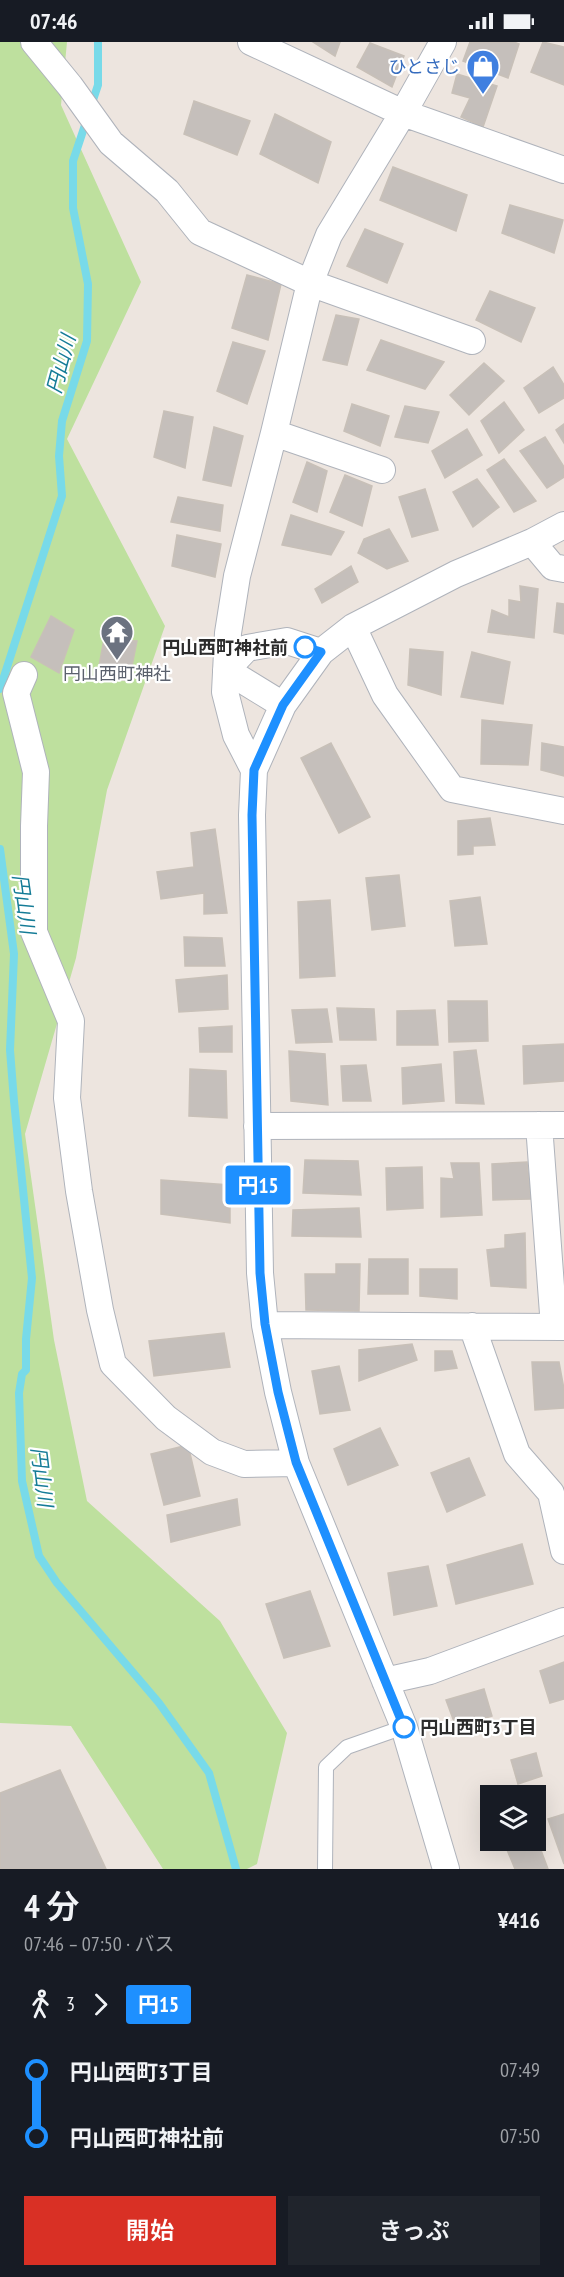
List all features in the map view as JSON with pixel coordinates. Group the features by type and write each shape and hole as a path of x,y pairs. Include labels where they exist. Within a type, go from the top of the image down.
{"street":[{"path":"34,42 111,143 167,191 200,232 310,283 472,341"},
{"path":"251,42 403,113 564,170"},
{"path":"254,770 236,735 225,692 228,633 237,576 310,283 328,235 403,113 443,42"},
{"path":"274,433 382,470"},
{"path":"446,1869 404,1727 296,1462 278,1392 265,1324 260,1273 257,1126 252,815 254,770 283,705 321,652 353,627 456,574 532,542 564,525"},
{"path":"532,542 553,567 564,569"},
{"path":"353,627 385,695 452,789 564,811"},
{"path":"226,670 247,648 287,641 321,652"},
{"path":"226,670 283,705"},
{"path":"24,675 16,693 36,772 34,932 71,1021 67,1098 79,1191 100,1310 113,1364 166,1418 212,1452 244,1464 296,1462"},
{"path":"265,1324 559,1327 539,1125"},
{"path":"257,1126 564,1125"},
{"path":"472,1326 517,1454 551,1493 564,1551"},
{"path":"385,1681 430,1671 564,1621"}],"lane":[{"path":"325,1869 326,1767 347,1747 404,1727"}],"green space":[{"path":"0,42 67,42 61,105 141,282 67,439 165,626 107,790 76,958 25,1134 54,1340 87,1501 220,1621 287,1733 257,1864 247,1869 163,1869 71,1726 0,1723"}],"building":[{"path":"313,42 340,42 335,56"},
{"path":"470,42 519,44 508,78 463,61"},
{"path":"543,42 564,47 564,85 531,72"},
{"path":"370,43 404,56 392,87 357,67"},
{"path":"457,74 497,86 483,127 461,117 470,98 452,93"},
{"path":"194,101 250,121 237,155 184,134"},
{"path":"275,114 331,142 318,183 260,154"},
{"path":"393,167 467,195 456,231 380,200"},
{"path":"510,205 563,220 554,253 502,233"},
{"path":"365,229 403,244 387,283 347,266"},
{"path":"247,275 281,284 268,340 232,328"},
{"path":"490,291 535,308 521,342 476,320"},
{"path":"336,315 359,319 347,365 323,360"},
{"path":"381,340 444,362 425,389 367,370"},
{"path":"233,342 265,351 247,404 217,391"},
{"path":"484,363 504,381 469,415 450,395"},
{"path":"553,367 564,385 564,398 539,413 524,388"},
{"path":"504,402 524,430 499,453 481,421"},
{"path":"352,404 389,416 380,446 344,431"},
{"path":"405,406 439,412 428,443 395,437"},
{"path":"164,411 193,417 185,468 154,457"},
{"path":"564,424 564,443 556,430"},
{"path":"214,427 243,436 231,486 203,480"},
{"path":"467,429 482,455 445,478 432,451"},
{"path":"545,437 564,467 564,477 547,488 520,451"},
{"path":"504,459 536,501 514,512 487,470"},
{"path":"307,462 327,471 317,512 293,502"},
{"path":"345,475 372,486 362,526 330,512"},
{"path":"477,479 499,507 473,527 453,492"},
{"path":"425,489 438,530 412,537 399,497"},
{"path":"178,497 223,505 220,531 171,522"},
{"path":"291,515 344,532 331,555 282,545"},
{"path":"389,529 408,561 387,569 358,553 364,539"},
{"path":"177,535 221,544 215,577 172,566"},
{"path":"351,566 358,582 322,603 315,589"},
{"path":"520,586 538,589 534,638 488,632 492,610 509,617 509,600 521,602"},
{"path":"557,603 564,604 564,634 554,632"},
{"path":"51,616 74,630 59,673 31,657"},
{"path":"104,639 137,641 129,681 97,677"},
{"path":"410,649 443,652 441,695 408,685"},
{"path":"472,652 510,662 503,704 461,697"},
{"path":"482,720 532,725 528,765 481,764"},
{"path":"331,743 370,817 339,833 301,758"},
{"path":"542,743 564,747 564,776 541,770"},
{"path":"490,818 495,845 473,846 473,854 458,855 458,821"},
{"path":"215,829 227,913 204,914 204,893 161,899 157,872 194,867 191,833"},
{"path":"399,875 405,926 372,930 366,878"},
{"path":"480,897 487,944 455,946 450,901"},
{"path":"330,900 335,976 300,978 298,902"},
{"path":"184,937 222,938 225,966 185,966"},
{"path":"227,975 228,1009 179,1012 176,980"},
{"path":"448,1001 487,1001 488,1041 449,1042"},
{"path":"337,1008 374,1009 376,1040 340,1040"},
{"path":"327,1009 332,1042 296,1043 292,1010"},
{"path":"435,1010 438,1045 397,1045 397,1011"},
{"path":"232,1026 232,1052 200,1052 199,1028"},
{"path":"564,1044 564,1081 524,1084 523,1046"},
{"path":"476,1050 484,1104 456,1103 454,1052"},
{"path":"289,1051 325,1054 328,1105 291,1101"},
{"path":"441,1064 444,1101 403,1104 402,1068"},
{"path":"366,1065 371,1101 343,1101 341,1066"},
{"path":"190,1069 226,1071 227,1118 189,1116"},
{"path":"305,1160 358,1161 361,1195 303,1193"},
{"path":"527,1162 531,1199 493,1200 492,1164"},
{"path":"451,1163 479,1163 482,1215 441,1217 441,1178 454,1179"},
{"path":"422,1167 423,1208 387,1210 386,1168"},
{"path":"161,1180 230,1185 230,1223 161,1214"},
{"path":"359,1208 361,1237 292,1236 293,1210"},
{"path":"525,1233 526,1288 491,1286 487,1250 505,1248 505,1235"},
{"path":"369,1259 408,1259 408,1294 368,1294"},
{"path":"336,1264 360,1264 359,1311 306,1310 305,1274 336,1274"},
{"path":"420,1269 457,1269 457,1299 420,1296"},
{"path":"224,1333 230,1367 154,1376 149,1341"},
{"path":"412,1344 417,1360 359,1381 359,1350"},
{"path":"435,1351 452,1351 457,1368 435,1371"},
{"path":"532,1362 559,1362 564,1389 564,1408 535,1410"},
{"path":"339,1366 350,1410 320,1414 312,1371"},
{"path":"380,1428 398,1465 348,1485 334,1449"},
{"path":"188,1445 200,1496 164,1505 151,1454"},
{"path":"469,1458 485,1495 447,1512 431,1473"},
{"path":"237,1499 240,1525 171,1542 167,1515"},
{"path":"522,1544 533,1584 456,1604 447,1565"},
{"path":"428,1566 437,1606 394,1615 388,1573"},
{"path":"310,1591 330,1646 284,1658 266,1604"},
{"path":"564,1662 564,1699 550,1703 540,1671"},
{"path":"484,1689 492,1716 456,1727 446,1700"},
{"path":"536,1753 542,1776 518,1784 511,1760"},
{"path":"60,1770 106,1869 0,1869 0,1793"},
{"path":"564,1814 564,1864 548,1819"},
{"path":"508,1851 541,1851 548,1869 515,1869"}],"waterway":[{"name":"円山川","path":"91,106 98,85 98,42"},
{"name":"円山川","path":"0,689 62,496 59,456 62,421 87,341 88,284 73,208 73,161 87,119"},
{"name":"円山川","path":"0,849 14,954 10,1050 32,1278 26,1339 26,1370 22,1374 19,1393 22,1481 39,1556 57,1583 159,1703 209,1773 236,1869"}],"bus line":[{"name":"円15","path":"305,647 321,652 283,705 254,770 252,815 260,1273 265,1324 278,1392 296,1462 404,1727"}],"place":[{"name":"ひとさじ","path":"483,95"},
{"name":"円山西町神社前","path":"305,647"},
{"name":"円山西町神社","path":"117,661"},
{"name":"円山西町3丁目","path":"404,1727"}]}
